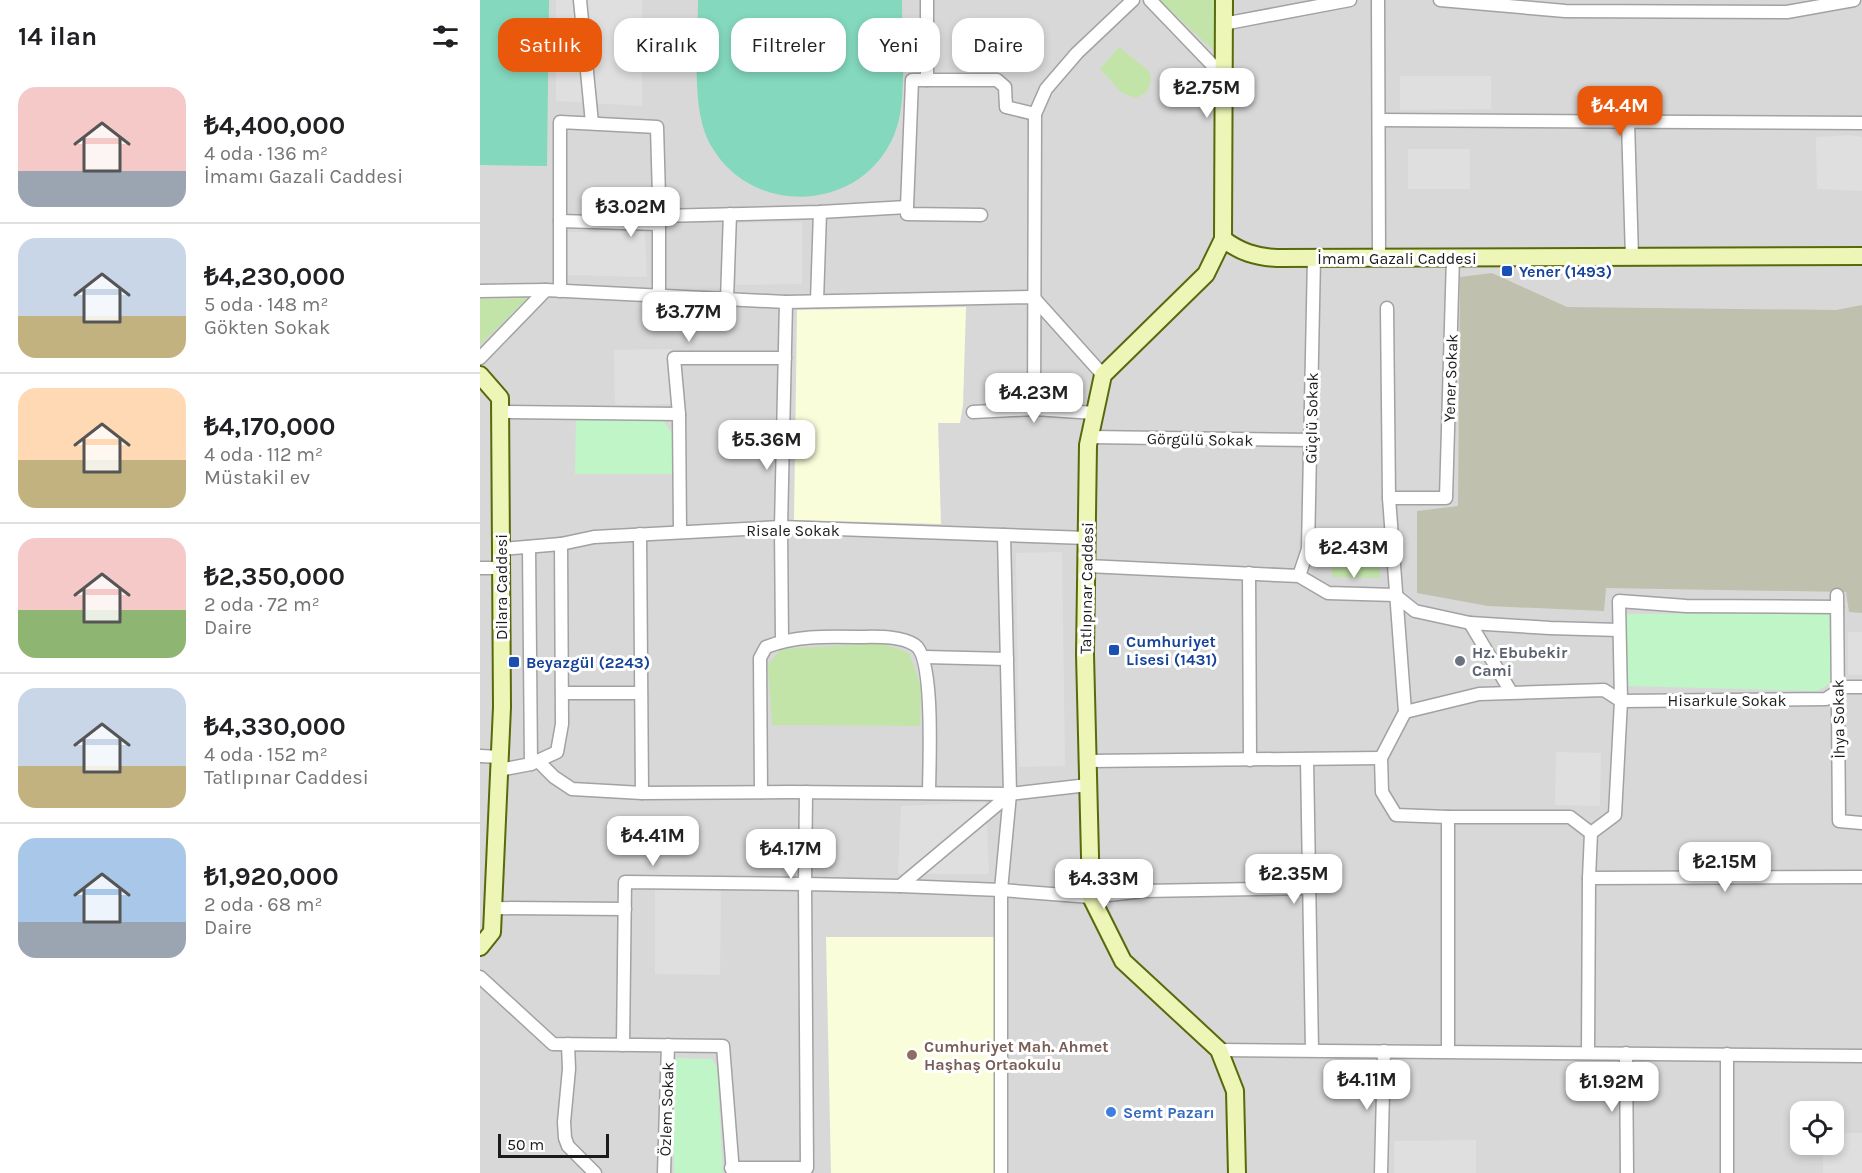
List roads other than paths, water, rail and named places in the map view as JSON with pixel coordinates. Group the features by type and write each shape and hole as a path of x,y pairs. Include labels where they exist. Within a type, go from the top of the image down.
{"street":[{"path":"580,0 592,123"},
{"path":"927,0 927,80"},
{"path":"1034,409 1035,114 1046,90 1077,53 1133,0"},
{"path":"1150,0 1224,77"},
{"path":"480,291 546,290 786,302 1033,297 1103,375 1206,274 1223,239 1224,0"},
{"path":"1223,24 1350,0"},
{"path":"1378,0 1378,258"},
{"path":"1440,0 1787,12 1854,0"},
{"path":"981,215 907,214 912,80 996,80 1005,87 1006,107 1035,114"},
{"path":"1378,120 1862,123"},
{"path":"560,291 560,122 657,127 659,197"},
{"path":"1628,122 1632,257"},
{"path":"659,296 659,216 820,212 907,207"},
{"path":"817,301 820,212"},
{"path":"727,299 730,214"},
{"path":"560,222 659,224"},
{"name":"İmamı Gazali Caddesi","path":"1223,239 1232,246 1254,255 1277,258 1862,256"},
{"name":"Yener Sokak","path":"1389,498 1446,498 1453,257"},
{"name":"Güçlü Sokak","path":"1299,576 1308,549 1314,258"},
{"path":"480,358 546,290"},
{"path":"782,641 781,527 786,302"},
{"path":"1387,308 1389,498 1405,712 1381,758 1382,792 1396,815 1448,818 1570,817 1591,833"},
{"path":"680,532 679,414 674,358 784,358"},
{"name":"Dilara Caddesi","path":"480,375 500,398 502,707 492,932 480,947"},
{"name":"Tatlıpınar Caddesi","path":"1103,375 1090,437 1086,566 1085,654 1091,897 1123,961 1219,1050 1235,1091 1237,1173"},
{"path":"973,412 1034,409 1095,413"},
{"path":"500,412 679,414"},
{"name":"Görgülü Sokak","path":"1090,437 1311,440"},
{"name":"Risale Sokak","path":"501,549 561,544 594,537 781,527 1087,538"},
{"path":"640,534 642,793"},
{"path":"1001,1173 1001,890 1010,794 1004,535"},
{"path":"480,756 499,763 535,762 557,752 562,724 561,544"},
{"path":"529,547 535,762"},
{"path":"1086,566 1299,576 1328,593 1395,595 1415,611 1470,623 1619,630 1624,701 1615,814 1591,833 1588,878 1588,1053"},
{"path":"480,568 501,568"},
{"path":"1249,573 1250,760"},
{"name":"İhya Sokak","path":"1619,630 1619,601 1686,606 1837,601 1839,821 1862,823"},
{"path":"1470,623 1511,692"},
{"path":"761,792 760,658 765,647 782,641 838,636 893,638 916,645 925,657 930,730 929,794"},
{"path":"925,657 1007,659"},
{"path":"1837,692 1844,687 1862,687"},
{"path":"1405,712 1479,694 1511,692 1604,690 1624,701"},
{"name":"Hisarkule Sokak","path":"1624,701 1826,699 1837,692"},
{"path":"562,693 641,693"},
{"path":"1088,761 1381,758"},
{"path":"1306,759 1312,1050"},
{"path":"535,762 572,789 642,793 1010,794 1089,785"},
{"path":"480,977 553,1044 723,1046 732,1171 809,1170 806,792"},
{"path":"900,886 1010,794"},
{"path":"1448,818 1448,1051"},
{"path":"1588,878 1862,877"},
{"path":"623,1045 626,882 900,886 1001,890 1091,897 1143,891 1309,888"},
{"path":"493,908 625,909"},
{"path":"568,1044 565,1138 568,1146 595,1173"},
{"name":"Özlem Sokak","path":"664,1173 668,1045"},
{"path":"1219,1050 1862,1056"},
{"path":"1381,1173 1384,1050"},
{"path":"1626,1053 1627,1173"},
{"path":"1727,1054 1727,1173"}],"place":[{"name":"Yener (1493)","path":"1507,271"},
{"name":"Cumhuriyet Lisesi (1431)","path":"1114,650"},
{"name":"Hz. Ebubekir Cami","path":"1460,661"},
{"name":"Beyazgül (2243)","path":"514,662"},
{"name":"Cumhuriyet Mah. Ahmet Haşhaş Ortaokulu","path":"912,1055"},
{"name":"Semt Pazarı","path":"1111,1112"}]}
